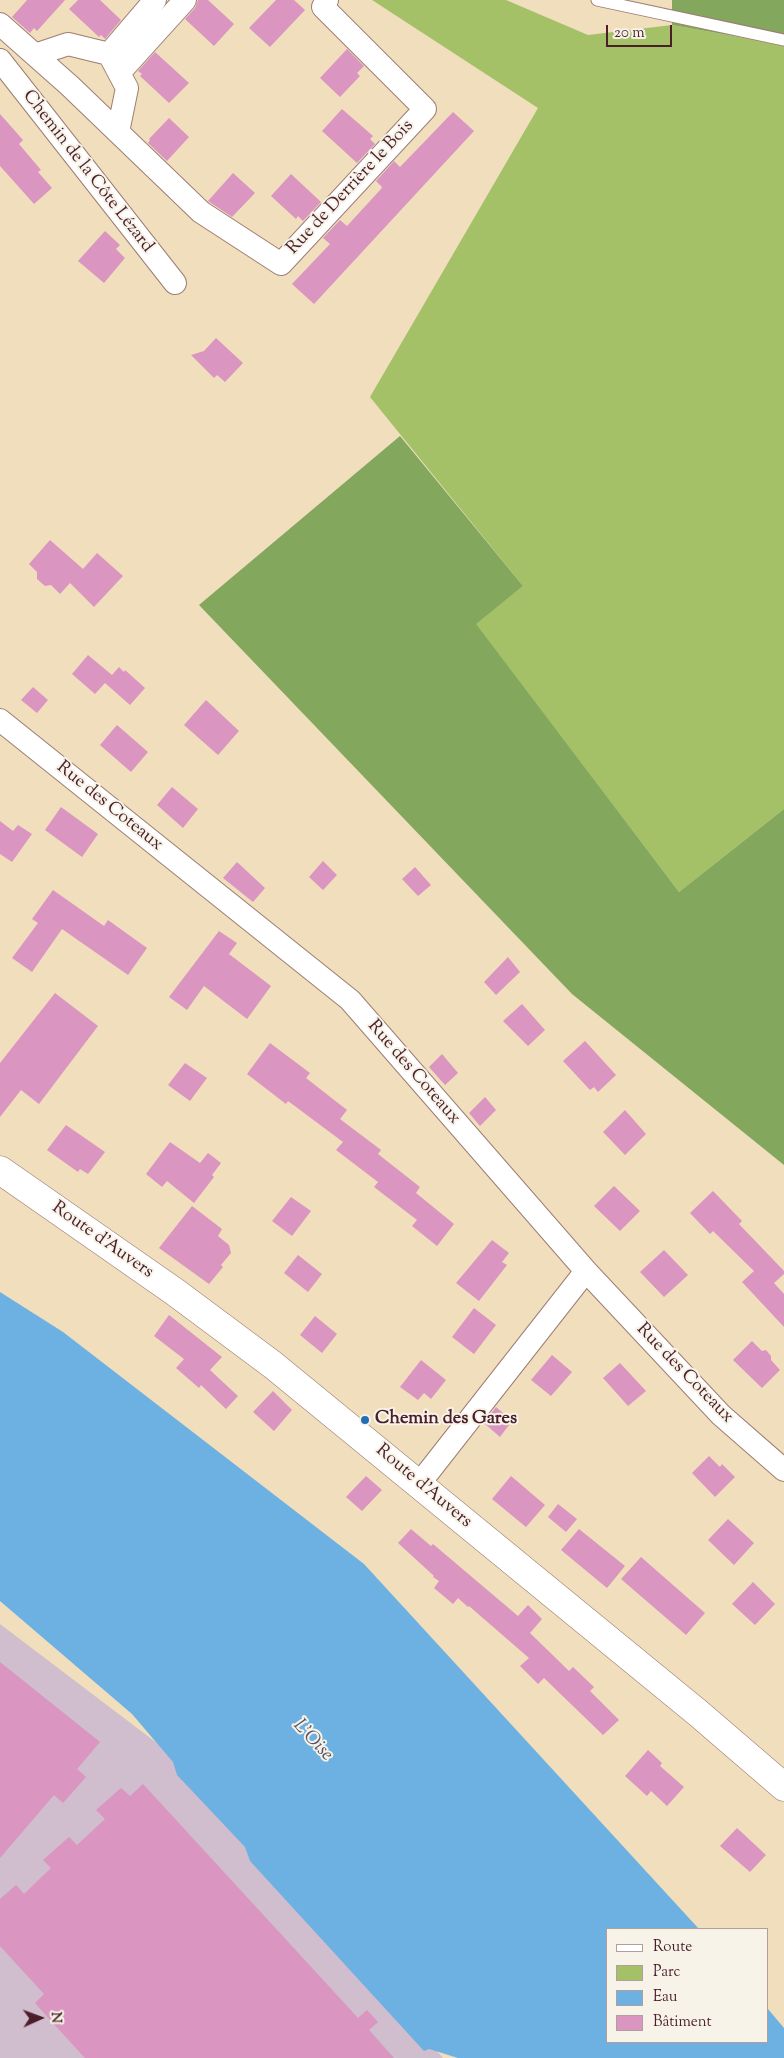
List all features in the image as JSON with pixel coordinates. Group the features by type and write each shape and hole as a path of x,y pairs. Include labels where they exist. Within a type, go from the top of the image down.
{"main road":[{"name":"Route d'Auvers","path":"0,1170 175,1292 273,1365 698,1713 784,1787"}],"street":[{"path":"114,64 155,0"},
{"path":"114,64 186,0"},
{"name":"Rue de Derrière le Bois","path":"0,24 118,132 201,212 281,264 425,109 321,2"},
{"path":"35,55 68,44 114,64 127,88 118,132"},
{"name":"Chemin de la Côte Lézard","path":"0,60 175,283"},
{"name":"Rue des Coteaux","path":"0,720 350,1000 586,1271 722,1415 784,1470"},
{"path":"419,1484 586,1271"}],"lane":[{"path":"597,0 784,40"}],"shaded area":[{"path":"0,1624 170,1753 443,2058 0,2058"}],"green space":[{"path":"372,0 506,0 588,35 672,25 784,45 784,809 679,892 475,624 523,586 370,397 538,108"},
{"path":"672,0 784,0 784,45 672,25"},
{"path":"400,436 523,586 476,624 679,892 784,809 784,1165 572,994 199,605"}],"water":[{"name":"L'Oise","path":"0,1292 63,1332 364,1564 698,1928 606,1928 606,2043 769,2043 769,2010 784,2028 784,2058 458,2058 429,2049 424,2051 250,1861 245,1847 177,1775 173,1762 132,1714 0,1601"}],"building":[{"path":"27,0 65,0 37,31 34,28 30,33 12,17"},
{"path":"78,0 100,0 121,20 105,39 101,35 99,37 69,9"},
{"path":"198,0 208,0 234,24 214,46 185,19 195,8"},
{"path":"276,0 294,0 305,10 270,47 249,28"},
{"path":"347,49 364,66 357,73 360,76 340,97 320,78"},
{"path":"155,52 189,83 169,103 140,76 142,74 138,71"},
{"path":"342,109 373,136 370,139 375,144 357,163 322,131"},
{"path":"453,112 474,131 314,304 292,284 330,244 323,238 340,220 347,226 381,189 382,187 376,181 394,161 400,167"},
{"path":"0,114 23,140 19,144 41,170 38,172 52,188 34,204 0,166"},
{"path":"169,118 189,137 167,161 148,143 149,139"},
{"path":"233,173 255,193 232,217 208,201"},
{"path":"291,174 321,202 303,221 298,216 296,219 271,196"},
{"path":"105,231 120,245 116,249 125,258 104,283 78,261"},
{"path":"216,338 243,363 225,382 217,375 214,378 191,355 204,351"},
{"path":"50,540 83,569 97,553 123,576 94,607 70,583 60,594 51,585 45,586 37,579 37,572 29,564"},
{"path":"88,655 112,675 119,667 124,672 125,670 145,688 130,705 105,683 95,694 72,674"},
{"path":"33,687 48,700 37,713 21,700"},
{"path":"206,700 239,731 218,755 184,725"},
{"path":"117,725 148,752 131,772 100,745"},
{"path":"172,787 198,809 183,828 157,805"},
{"path":"61,807 98,834 82,857 45,830"},
{"path":"0,821 13,831 18,825 32,834 12,862 0,854"},
{"path":"323,861 337,875 323,890 309,877"},
{"path":"237,862 265,888 253,902 223,878"},
{"path":"415,867 431,885 418,896 402,879"},
{"path":"53,890 104,926 108,920 147,948 128,975 62,929 32,972 12,958 38,923 32,919"},
{"path":"219,931 237,943 229,954 271,986 247,1019 204,986 187,1010 169,997"},
{"path":"508,957 520,972 496,995 484,982"},
{"path":"55,993 98,1026 39,1104 21,1090 0,1117 0,1063"},
{"path":"522,1004 545,1030 528,1046 503,1021"},
{"path":"585,1041 616,1075 598,1092 594,1087 590,1090 563,1061"},
{"path":"270,1043 310,1073 306,1078 347,1110 340,1119 381,1150 378,1154 420,1187 416,1193 454,1224 437,1246 412,1226 417,1220 374,1187 378,1182 336,1150 343,1142 288,1101 286,1104 247,1074"},
{"path":"442,1054 458,1073 445,1085 429,1067"},
{"path":"185,1063 207,1078 190,1101 168,1085"},
{"path":"485,1097 496,1110 480,1126 469,1113"},
{"path":"625,1110 646,1134 625,1155 603,1132"},
{"path":"66,1125 105,1152 88,1174 80,1169 78,1172 47,1150"},
{"path":"170,1142 200,1163 208,1153 221,1163 212,1175 214,1177 194,1203 167,1181 162,1187 146,1174"},
{"path":"614,1186 640,1211 620,1231 594,1206"},
{"path":"713,1191 742,1221 739,1224 784,1271 784,1274 774,1283 784,1294 784,1327 742,1282 754,1271 713,1231 710,1234 690,1213"},
{"path":"291,1197 311,1211 292,1236 272,1221"},
{"path":"192,1206 222,1229 218,1236 229,1245 231,1253 221,1265 223,1267 209,1284 159,1248"},
{"path":"492,1240 509,1253 502,1262 507,1265 479,1301 456,1283"},
{"path":"664,1250 688,1275 664,1297 640,1272"},
{"path":"298,1255 322,1274 308,1292 284,1273"},
{"path":"474,1308 496,1325 474,1354 452,1337"},
{"path":"169,1315 222,1357 210,1370 238,1396 226,1409 201,1385 199,1388 176,1368 184,1359 154,1336"},
{"path":"315,1316 337,1334 322,1353 300,1335"},
{"path":"752,1341 762,1351 766,1350 771,1356 771,1360 780,1370 762,1388 733,1360"},
{"path":"552,1355 572,1372 551,1396 531,1380"},
{"path":"421,1360 446,1380 431,1399 424,1393 418,1400 400,1387"},
{"path":"620,1363 646,1391 628,1406 603,1378"},
{"path":"273,1391 292,1410 274,1431 253,1412"},
{"path":"496,1407 512,1421 500,1437 484,1423"},
{"path":"709,1456 720,1467 722,1464 735,1477 715,1497 692,1473"},
{"path":"366,1476 382,1490 362,1511 346,1497"},
{"path":"511,1476 545,1505 526,1527 492,1499"},
{"path":"558,1504 577,1519 566,1532 548,1517"},
{"path":"728,1519 754,1543 734,1565 708,1540"},
{"path":"411,1529 431,1546 433,1544 518,1616 528,1605 542,1619 530,1633 569,1671 573,1667 594,1687 590,1691 619,1720 603,1735 544,1678 538,1684 520,1666 529,1658 469,1606 458,1598 453,1604 434,1588 439,1581 398,1543"},
{"path":"579,1529 625,1566 607,1588 561,1550"},
{"path":"641,1557 705,1613 686,1635 621,1579"},
{"path":"753,1582 775,1604 755,1625 732,1604"},
{"path":"0,1662 100,1742 77,1769 86,1777 63,1803 54,1795 0,1858"},
{"path":"648,1750 662,1763 660,1766 684,1787 667,1806 651,1791 647,1796 625,1776"},
{"path":"143,1784 358,2018 367,2010 378,2022 369,2030 394,2058 85,2058 52,2022 35,2003 44,1994 0,1946 0,1899 16,1885 24,1894 51,1868 43,1860 69,1837 77,1845 105,1819 96,1810 121,1788 130,1796"},
{"path":"737,1828 766,1855 750,1872 720,1846"}],"place":[{"name":"Chemin des Gares","path":"365,1420"}]}
